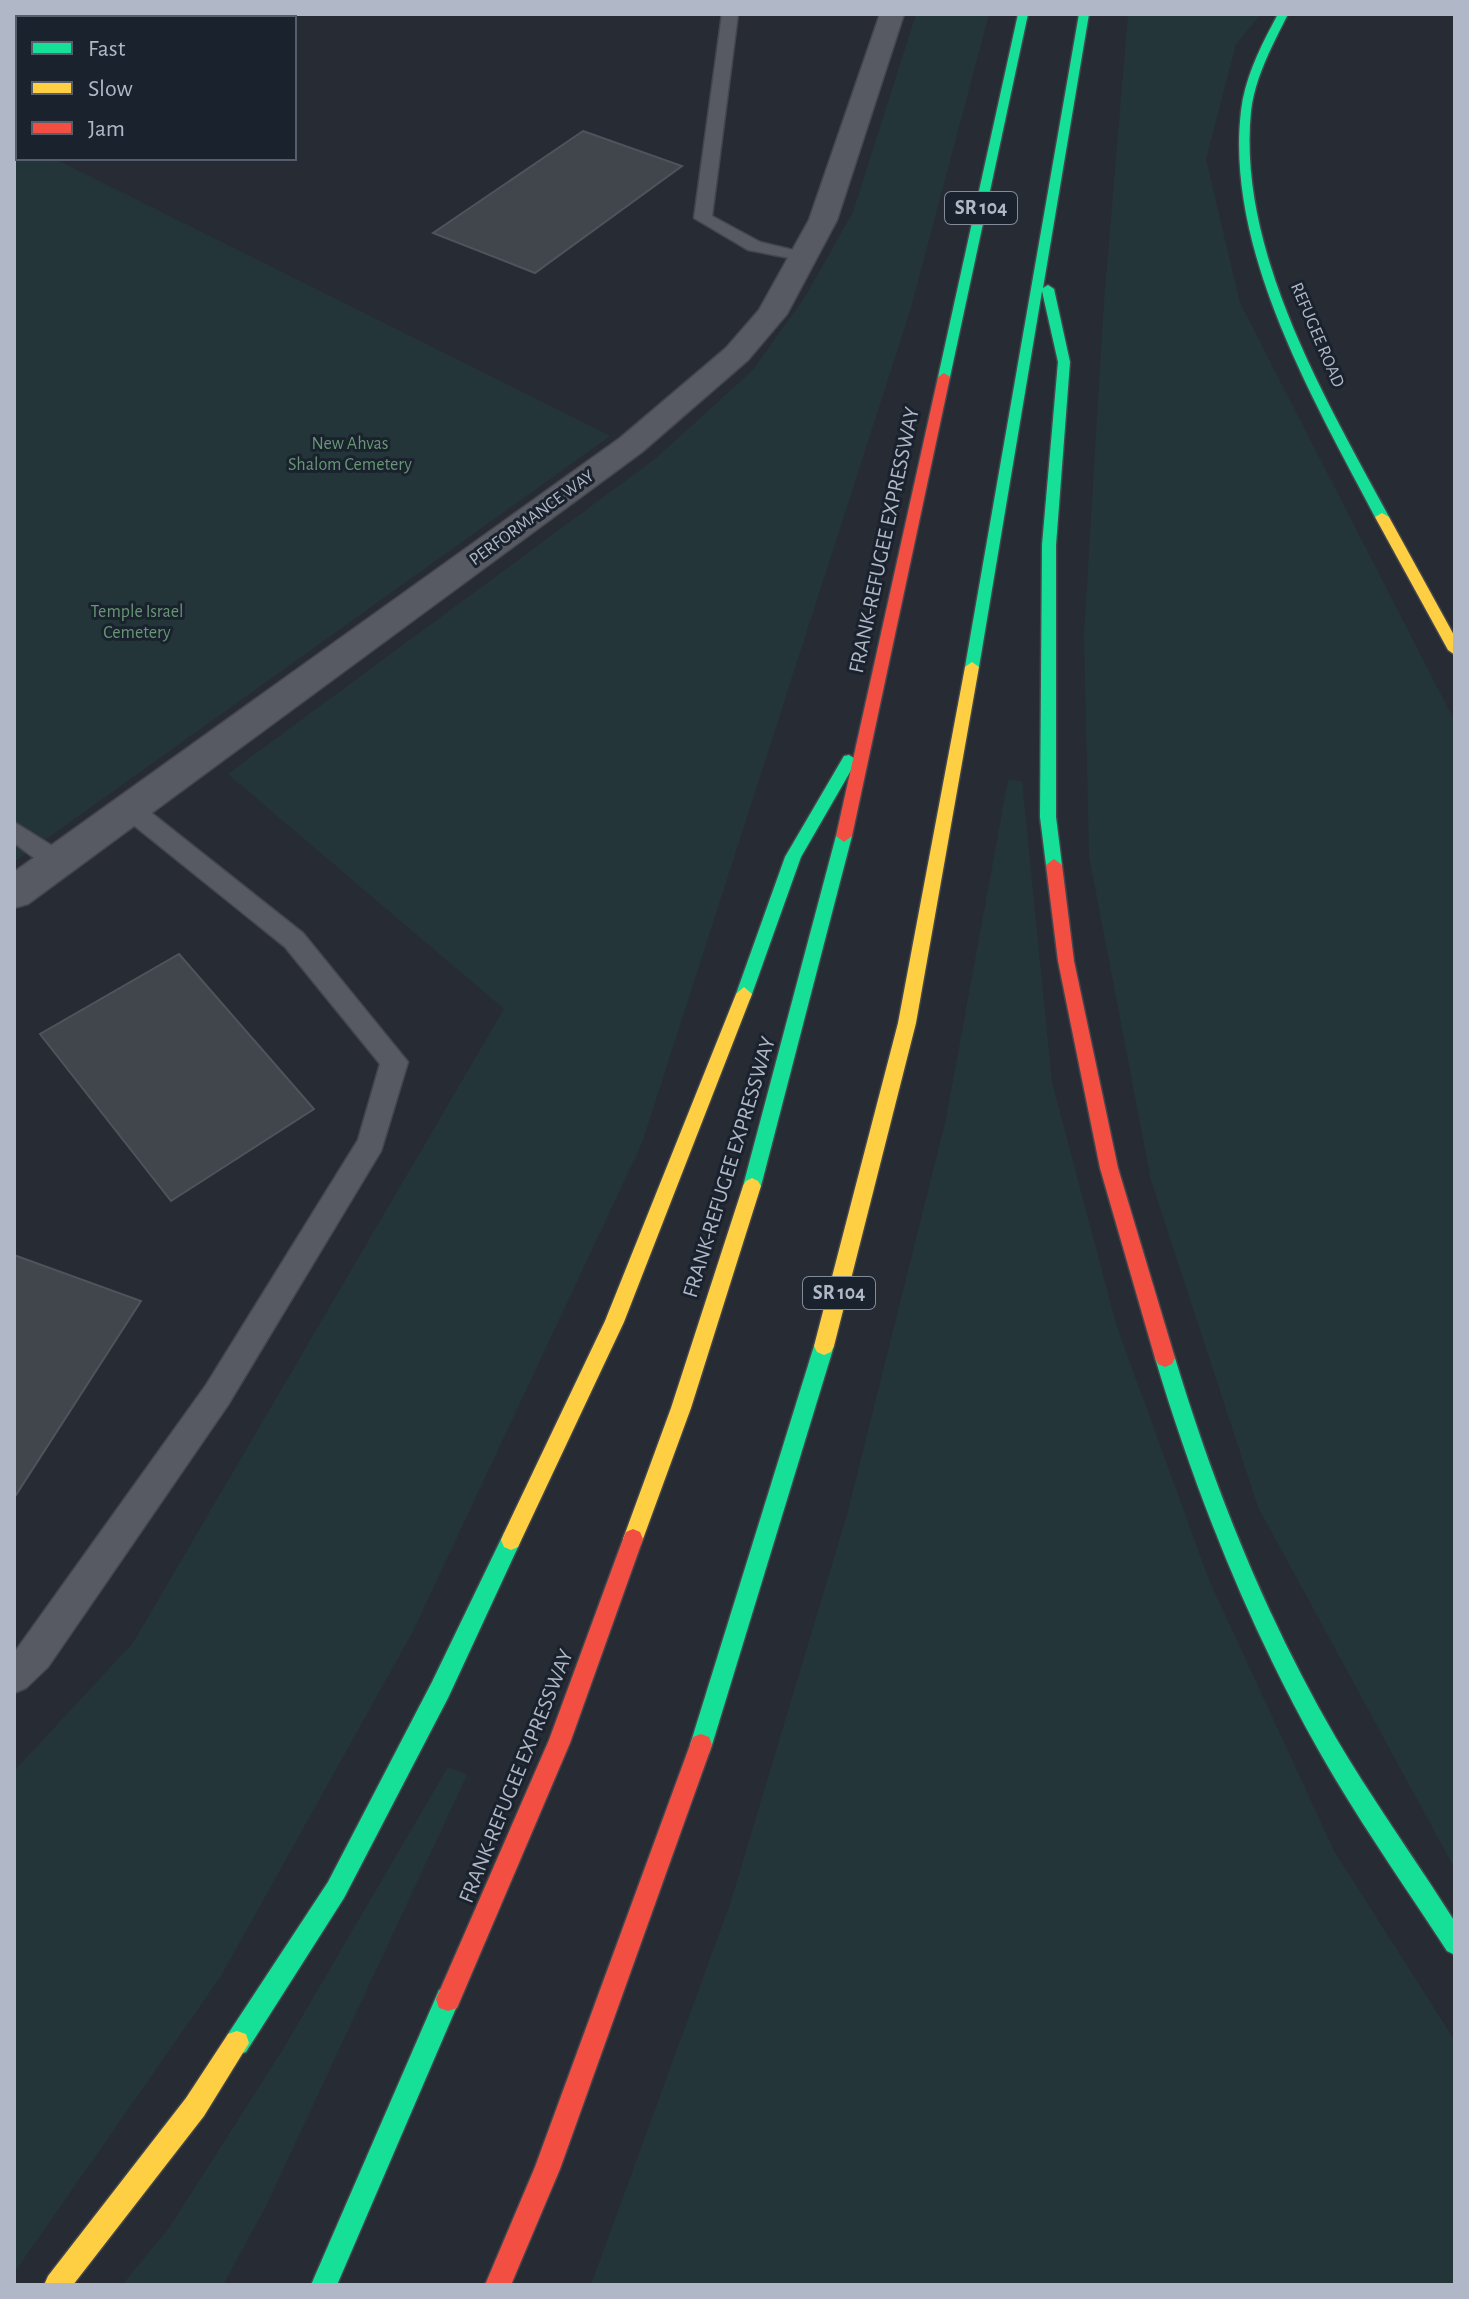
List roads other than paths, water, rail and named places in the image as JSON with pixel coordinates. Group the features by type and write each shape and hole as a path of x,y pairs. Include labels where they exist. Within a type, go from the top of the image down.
{"main road":[{"name":"FRANK-REFUGEE EXPRESSWAY","path":"324,2285 559,1743 681,1408 765,1145 843,843 1023,14"},
{"name":"SR 104","path":"498,2285 547,2169 697,1756 837,1302 907,1023 1043,265 1084,14"},
{"name":"REFUGEE ROAD","path":"1283,14 1251,84 1245,121 1249,201 1259,241 1280,306 1343,445 1455,650"},
{"path":"1043,265 1064,362 1049,545 1048,817 1066,961 1109,1168 1184,1424 1237,1568 1313,1719 1455,1943"},
{"path":"57,2285 203,2094 336,1890 420,1730 614,1322 737,1012 793,857 868,727"}],"street":[{"name":"PERFORMANCE WAY","path":"14,893 631,445 737,354 772,314 804,258 837,184 892,14"}],"lane":[{"path":"730,14 703,218 754,246 804,258"},
{"path":"14,1676 36,1655 225,1381 371,1143 394,1062 294,940 130,809"},
{"path":"14,831 58,862"}],"park label":[{"name":"New Ahvas Shalom Cemetery","path":"350,454"},
{"name":"Temple Israel Cemetery","path":"137,622"}]}
